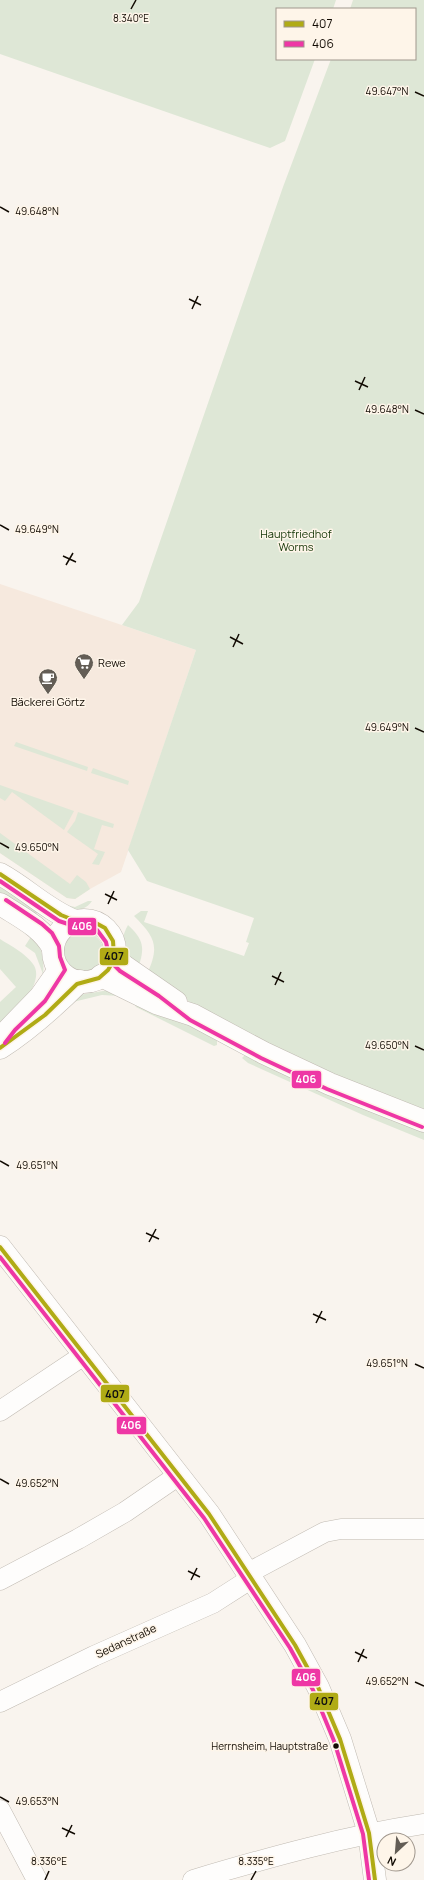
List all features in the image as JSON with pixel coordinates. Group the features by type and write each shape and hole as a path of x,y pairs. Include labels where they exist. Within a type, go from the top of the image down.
{"street":[{"path":"0,874 13,881 62,916 75,921 88,920 100,924 109,933 114,945 114,958 109,969 95,980 80,982 68,977 59,970 54,959 53,948 56,937 63,928 75,921"},
{"path":"0,904 39,929 47,937 53,948"},
{"path":"114,958 162,991 193,1015 264,1053 330,1084 424,1121"},
{"path":"0,1040 10,1026 40,997 59,970"},
{"path":"101,976 156,1003 193,1015"},
{"path":"0,1048 21,1035 52,1009 80,982"},
{"path":"0,1247 209,1514 295,1645 321,1693 340,1739 369,1833 375,1880"},
{"path":"0,1411 84,1355"},
{"path":"0,1580 78,1539 125,1512 179,1475"},
{"name":"Sedanstraße","path":"0,1702 102,1652 213,1603 250,1576 325,1532 341,1529 424,1529"},
{"path":"0,1810 37,1880"},
{"path":"193,1880 265,1859 369,1833 424,1824"}],"shaded area":[{"path":"0,584 196,650 121,872 75,899 67,898 0,853"}],"green space":[{"path":"0,0 336,0 333,8 276,8 276,60 315,60 285,141 270,148 0,54"},
{"name":"Hauptfriedhof Worms","path":"353,0 424,0 424,1112 322,1071 193,1004 147,974 154,949 151,936 134,916 141,911 148,911 144,922 244,956 249,943 246,942 254,918 147,881 128,850 196,650 122,625 139,602 283,187 331,60 416,60 416,8 350,8"},
{"path":"16,742 88,767 87,771 14,746"},
{"path":"93,768 129,781 128,785 91,773"},
{"path":"0,785 74,811 64,830 12,792 5,801 0,798"},
{"path":"78,812 114,824 113,828 102,825 94,849 105,852 99,865 92,864 98,854 67,832 75,821"},
{"path":"0,833 70,884 77,875 86,882 90,889 75,899 67,898 0,853"},
{"path":"0,883 39,910 34,917 0,895"},
{"path":"88,901 92,901 86,907 76,911 73,911 66,905 75,907"},
{"path":"128,925 137,935 142,945 142,955 138,968 129,958 124,948 123,938"},
{"path":"83,932 98,938 104,953 98,968 83,974 68,968 62,953 68,938"},
{"path":"32,935 38,943 42,953 43,974 35,953 25,946"},
{"path":"0,939 26,956 33,964 36,972 32,990 0,1030 0,1002 16,987 0,969"},
{"path":"109,991 120,996 102,995 73,1002 79,995"},
{"path":"133,1002 198,1028 217,1041 217,1045 214,1046 136,1007"},
{"path":"246,1054 424,1131 424,1140 363,1115 248,1063 242,1058"}],"transit line":[{"name":"407","path":"0,874 61,915 71,919 94,922 105,928 113,941 114,956 108,970 99,978 77,984 45,1015 0,1048"},
{"name":"406","path":"0,881 59,921 71,925 90,927 97,930 106,942 110,961 120,971 159,996 190,1020 261,1058 327,1089 422,1127"},
{"name":"406","path":"5,1043 15,1030 45,1001 65,970 60,957 59,946 52,933 42,924 6,900"},
{"name":"407","path":"0,1247 209,1514 295,1645 318,1687 340,1739 369,1833 375,1880"},
{"name":"406","path":"0,1257 204,1518 290,1648 313,1690 334,1741 363,1834 369,1880"}],"place":[{"name":"Rewe","path":"84,680"},
{"name":"Bäckerei Görtz","path":"48,695"},
{"name":"Herrnsheim, Hauptstraße","path":"336,1746"}]}
